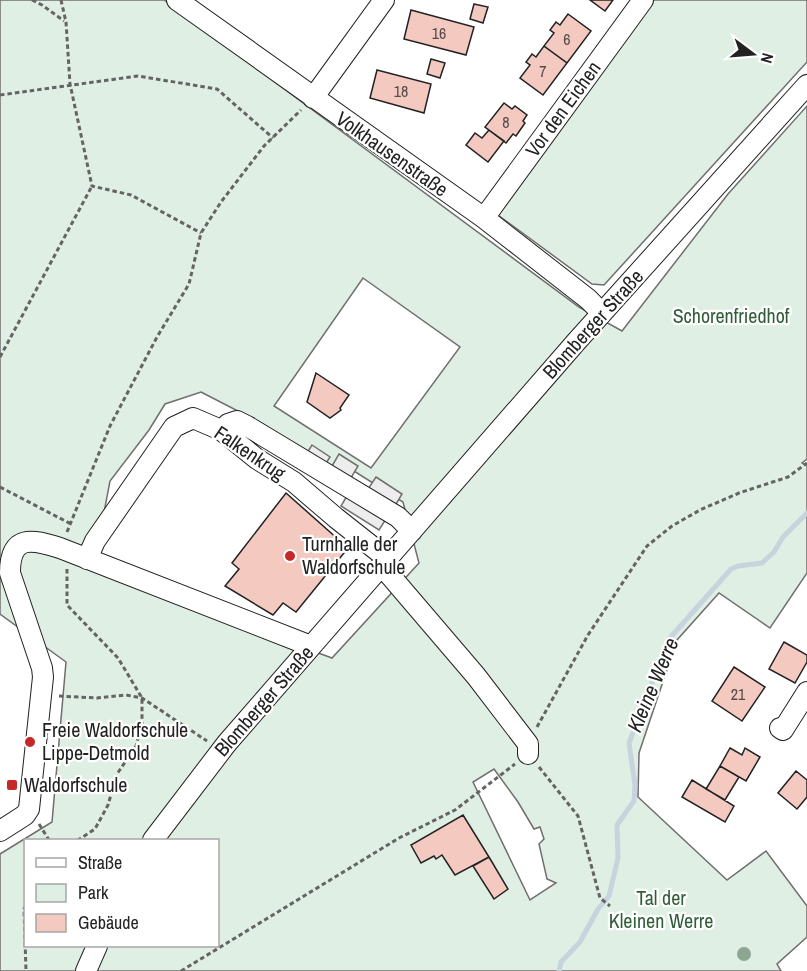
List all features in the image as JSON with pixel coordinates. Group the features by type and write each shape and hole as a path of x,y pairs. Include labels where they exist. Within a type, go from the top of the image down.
{"street":[{"name":"Volkhausenstraße","path":"177,0 484,218 588,299 602,313"},
{"path":"313,98 384,0"},
{"name":"Vor den Eichen","path":"484,218 643,0"},
{"name":"Blomberger Straße","path":"154,839 218,753 602,313 807,85"},
{"name":"Falkenkrug","path":"87,559 95,542 174,427 193,418 222,431 258,459 294,482 385,562"},
{"path":"222,431 228,424 237,422 247,426 398,517 412,531"},
{"path":"0,831 25,815 29,809 41,690 42,668 10,573 10,560 16,547 24,541 37,541 60,548 311,646"},
{"path":"385,562 528,744 528,754"},
{"path":"780,728 783,730 807,692"},
{"path":"86,971 96,947"}],"path":[{"path":"32,0 66,22"},
{"path":"0,357 93,186 70,84 66,22 61,0"},
{"path":"0,95 30,93 70,84 138,76 216,89 273,138"},
{"path":"80,839 95,829 108,805 117,774 136,746 142,723 142,698 118,658 67,605 67,564 60,548 110,426 157,337 189,284 201,233 221,202 264,146 313,98"},
{"path":"93,186 131,195 201,233"},
{"path":"0,487 71,524"},
{"path":"41,690 64,697 97,698 117,695 142,698 198,734 218,753"},
{"path":"528,754 578,816 600,898 610,906"},
{"path":"42,828 48,839"},
{"path":"25,947 26,971"}],"green space":[{"path":"0,0 164,0 579,307 622,331 728,194 807,106 807,459 802,463 807,466 807,573 770,628 719,593 677,640 639,753 638,797 727,880 766,851 807,906 807,937 777,964 781,971 0,971 0,854 24,839 24,947 219,947 219,839 24,839 52,822 66,662 0,614","holes":["363,278 460,347 371,468 274,406","201,392 263,424 316,463 354,471 403,502 419,563 332,658 93,570 110,481 149,430 165,404","494,769 534,829 540,827 544,839 539,844 547,879 556,883 530,900 473,782"]},
{"path":"654,0 807,0 807,62 604,285 592,284 498,215"}],"shaded area":[{"path":"312,445 330,457 323,468 305,456"},
{"path":"339,454 358,466 351,478 332,466"},
{"path":"376,477 402,494 395,506 368,489"},
{"path":"348,494 386,519 379,530 341,506"}],"building":[{"path":"590,0 613,0 605,11"},
{"path":"474,4 488,7 483,23 470,19"},
{"path":"411,10 474,27 466,55 404,39"},
{"path":"568,14 591,31 567,63 544,46 554,33 550,30 556,22 560,25"},
{"path":"544,46 567,63 543,95 520,78 530,65 526,62 532,54 536,57"},
{"path":"431,59 445,63 440,78 427,74"},
{"path":"377,70 431,84 424,113 370,98"},
{"path":"504,103 512,109 515,106 527,115 523,121 525,123 516,136 513,134 506,143 485,127"},
{"path":"489,130 504,141 488,162 466,145 475,133 482,138"},
{"path":"316,373 349,395 340,408 341,410 330,418 307,402"},
{"name":"Turnhalle der Waldorfschule","path":"286,493 348,548 296,612 283,603 273,615 225,586 239,569 232,563"},
{"path":"784,642 807,655 807,662 795,683 769,669"},
{"path":"734,667 765,687 742,721 712,701"},
{"path":"730,748 742,755 745,748 760,757 746,781 720,766"},
{"path":"720,766 739,777 725,800 706,789"},
{"path":"796,771 807,780 807,797 797,809 778,793"},
{"path":"692,780 734,806 725,822 682,797"},
{"path":"463,815 489,857 455,875 442,855 436,859 434,856 421,863 411,845"},
{"path":"489,857 508,889 494,899 473,866"}],"waterway":[{"name":"Kleine Werre","path":"559,971 561,962 580,942 598,909 609,896 618,858 617,825 634,801 635,785 629,743 669,639 731,569 762,563 807,513"}],"place":[{"name":"Turnhalle der Waldorfschule","path":"290,556"},
{"name":"Freie Waldorfschule Lippe-Detmold","path":"30,742"},
{"name":"Waldorfschule","path":"12,785"}],"park label":[{"name":"Schorenfriedhof","path":"731,316"},
{"name":"Tal der Kleinen Werre","path":"661,910"}]}
